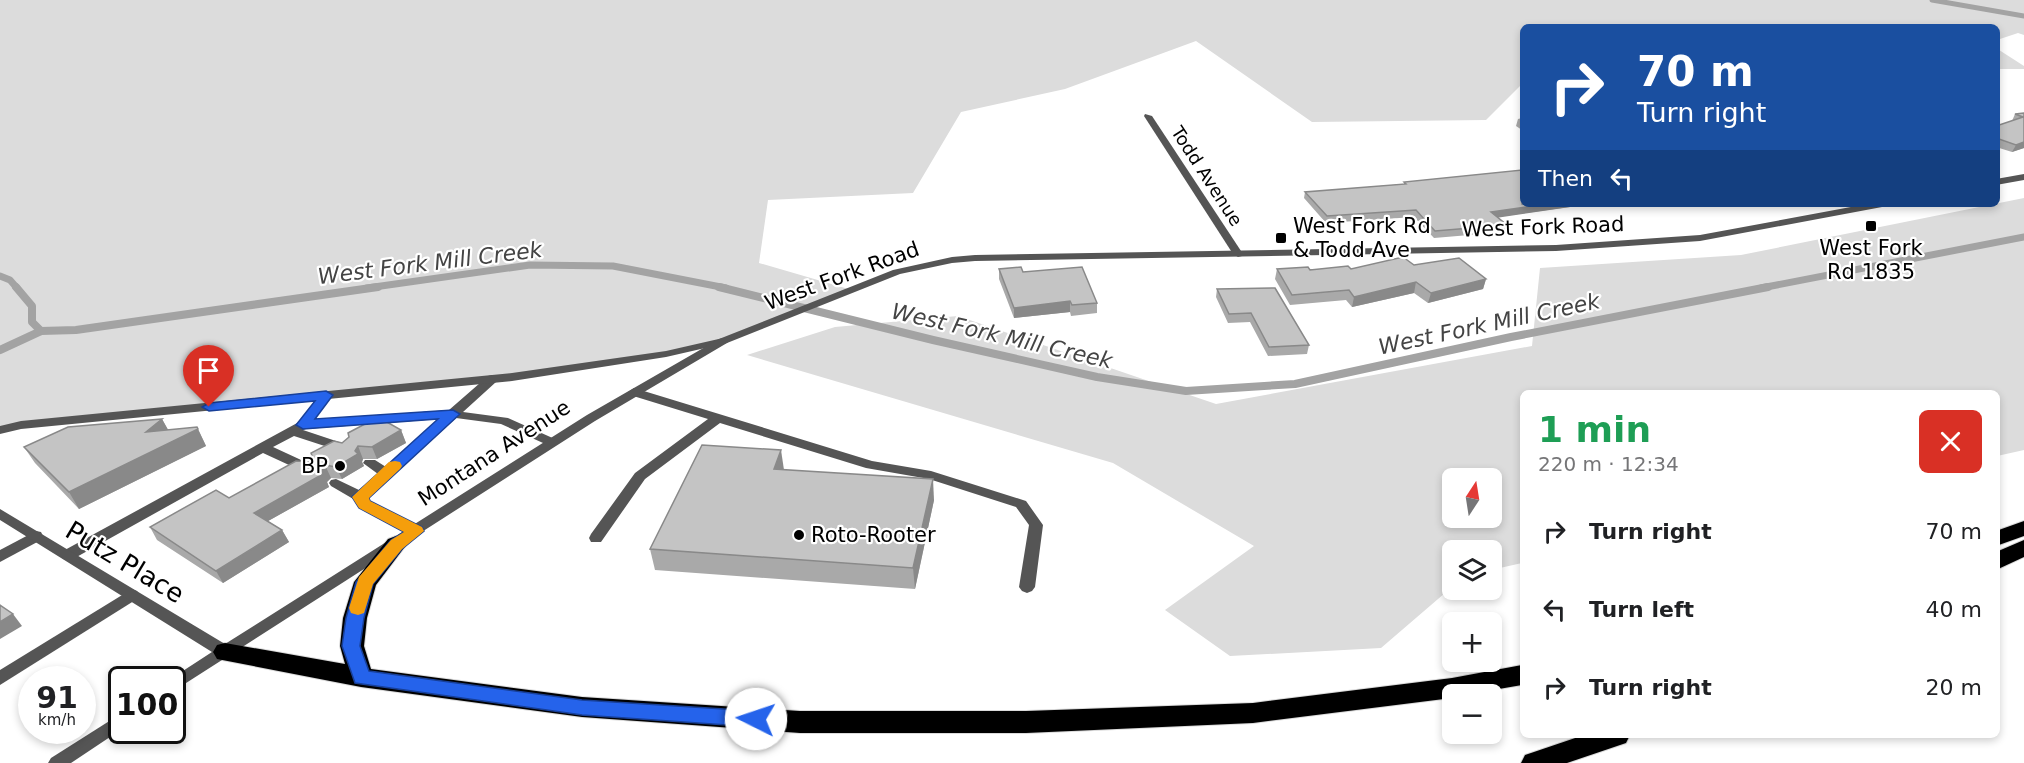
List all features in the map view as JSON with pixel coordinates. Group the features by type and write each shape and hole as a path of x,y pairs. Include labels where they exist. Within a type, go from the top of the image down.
{"highway":[{"path":"2000,537 2024,528"},
{"path":"361,677 351,646 355,618 365,582 396,544"},
{"path":"2000,560 2024,548"},
{"path":"225,652 361,677 582,707 800,722 1026,722 1253,713 1452,688 1520,675"},
{"path":"1534,763 1608,738"}],"street":[{"name":"Todd Avenue","path":"1148,116 1238,254"},
{"path":"2000,181 2024,177"},
{"name":"West Fork Road","path":"0,430 21,425 492,379 666,354 723,341 897,272 952,260 1556,248 1630,244 1700,238 1865,207"},
{"name":"Montana Avenue","path":"186,677 552,443 723,341"},
{"path":"360,497 492,379"},
{"path":"634,392 871,465 931,475 1021,504 1036,525 1027,587"},
{"path":"68,555 298,428 326,395"},
{"path":"298,428 453,414 504,421 552,443"},
{"path":"596,538 640,477 718,418"},
{"path":"298,428 346,449"},
{"path":"262,447 310,469"},
{"path":"370,463 387,473"},
{"path":"336,483 360,497 364,504 416,531"},
{"name":"Putz Place","path":"0,514 225,652"},
{"path":"0,557 36,536"},
{"path":"0,678 132,595"},
{"path":"57,763 108,729"}],"shaded area":[{"path":"0,0 2024,0 2024,35 2018,33 2000,39 2000,24 1520,24 1520,86 1486,120 1312,122 1196,41 1065,89 961,112 913,193 768,200 759,263 852,290 723,341 590,367 0,430"},
{"path":"2000,51 2024,66 2024,69 2000,69"},
{"path":"2024,198 2024,450 2000,455 2000,390 1520,390 1520,563 1502,568 1502,540 1442,540 1442,596 1381,648 1230,656 1165,610 1254,546 1113,463 747,355 835,327 958,316 1216,404 1532,346 1540,268 1741,255 1979,207 2000,207 2000,203"}],"building":[{"path":"2024,113 2024,142 2016,145 2000,139 2000,125 2023,117 2015,114"},
{"path":"1520,170 1520,207 1525,207 1491,212 1507,225 1435,231 1416,210 1327,216 1305,192 1406,184 1404,182"},
{"path":"1403,257 1414,265 1459,258 1486,279 1431,293 1416,282 1354,297 1349,290 1292,295 1277,269 1308,267 1310,270 1348,266 1351,269"},
{"path":"1021,267 1023,272 1082,267 1097,303 1072,305 1070,301 1014,308 999,269"},
{"path":"1275,288 1309,345 1269,347 1251,313 1229,314 1217,289"},
{"path":"378,417 401,430 372,447 358,446 355,451 358,454 336,467 325,465 321,469 323,474 254,513 282,530 216,571 150,527 216,490 229,498 296,461 309,462 313,458 311,453 334,441 342,443 349,437 348,433"},
{"path":"162,419 146,432 197,427 198,429 69,492 24,447 68,427"},
{"name":"Roto-Rooter","path":"702,445 781,450 774,469 933,479 913,568 650,549"},
{"path":"0,605 13,614 0,622"}],"waterway":[{"path":"1932,0 2024,16"},
{"name":"West Fork Mill Creek","path":"1761,288 2024,237"},
{"name":"West Fork Mill Creek","path":"367,288 530,265 613,266 726,288"},
{"name":"West Fork Mill Creek","path":"0,276 10,280 17,288"},
{"name":"West Fork Mill Creek","path":"16,287 32,306 32,322 41,331"},
{"name":"West Fork Mill Creek","path":"41,331 76,330 378,287"},
{"name":"West Fork Mill Creek","path":"719,287 933,340 1097,377 1186,391 1295,384 1511,337 1768,287"},
{"path":"0,350 41,331"}],"slow traffic":[{"path":"358,608 365,582 396,544 416,531 364,504 360,497 395,466"}],"place":[{"name":"West Fork Rd 1835","path":"1871,226"},
{"name":"West Fork Rd & Todd Ave","path":"1281,238"},
{"name":"BP","path":"340,466"},
{"name":"Roto-Rooter","path":"799,535"}],"route":[{"path":"209,407 326,395 303,425 453,414 360,497 364,504 416,531 396,544 365,582 355,618 351,646 361,677 582,707 756,719"}]}
